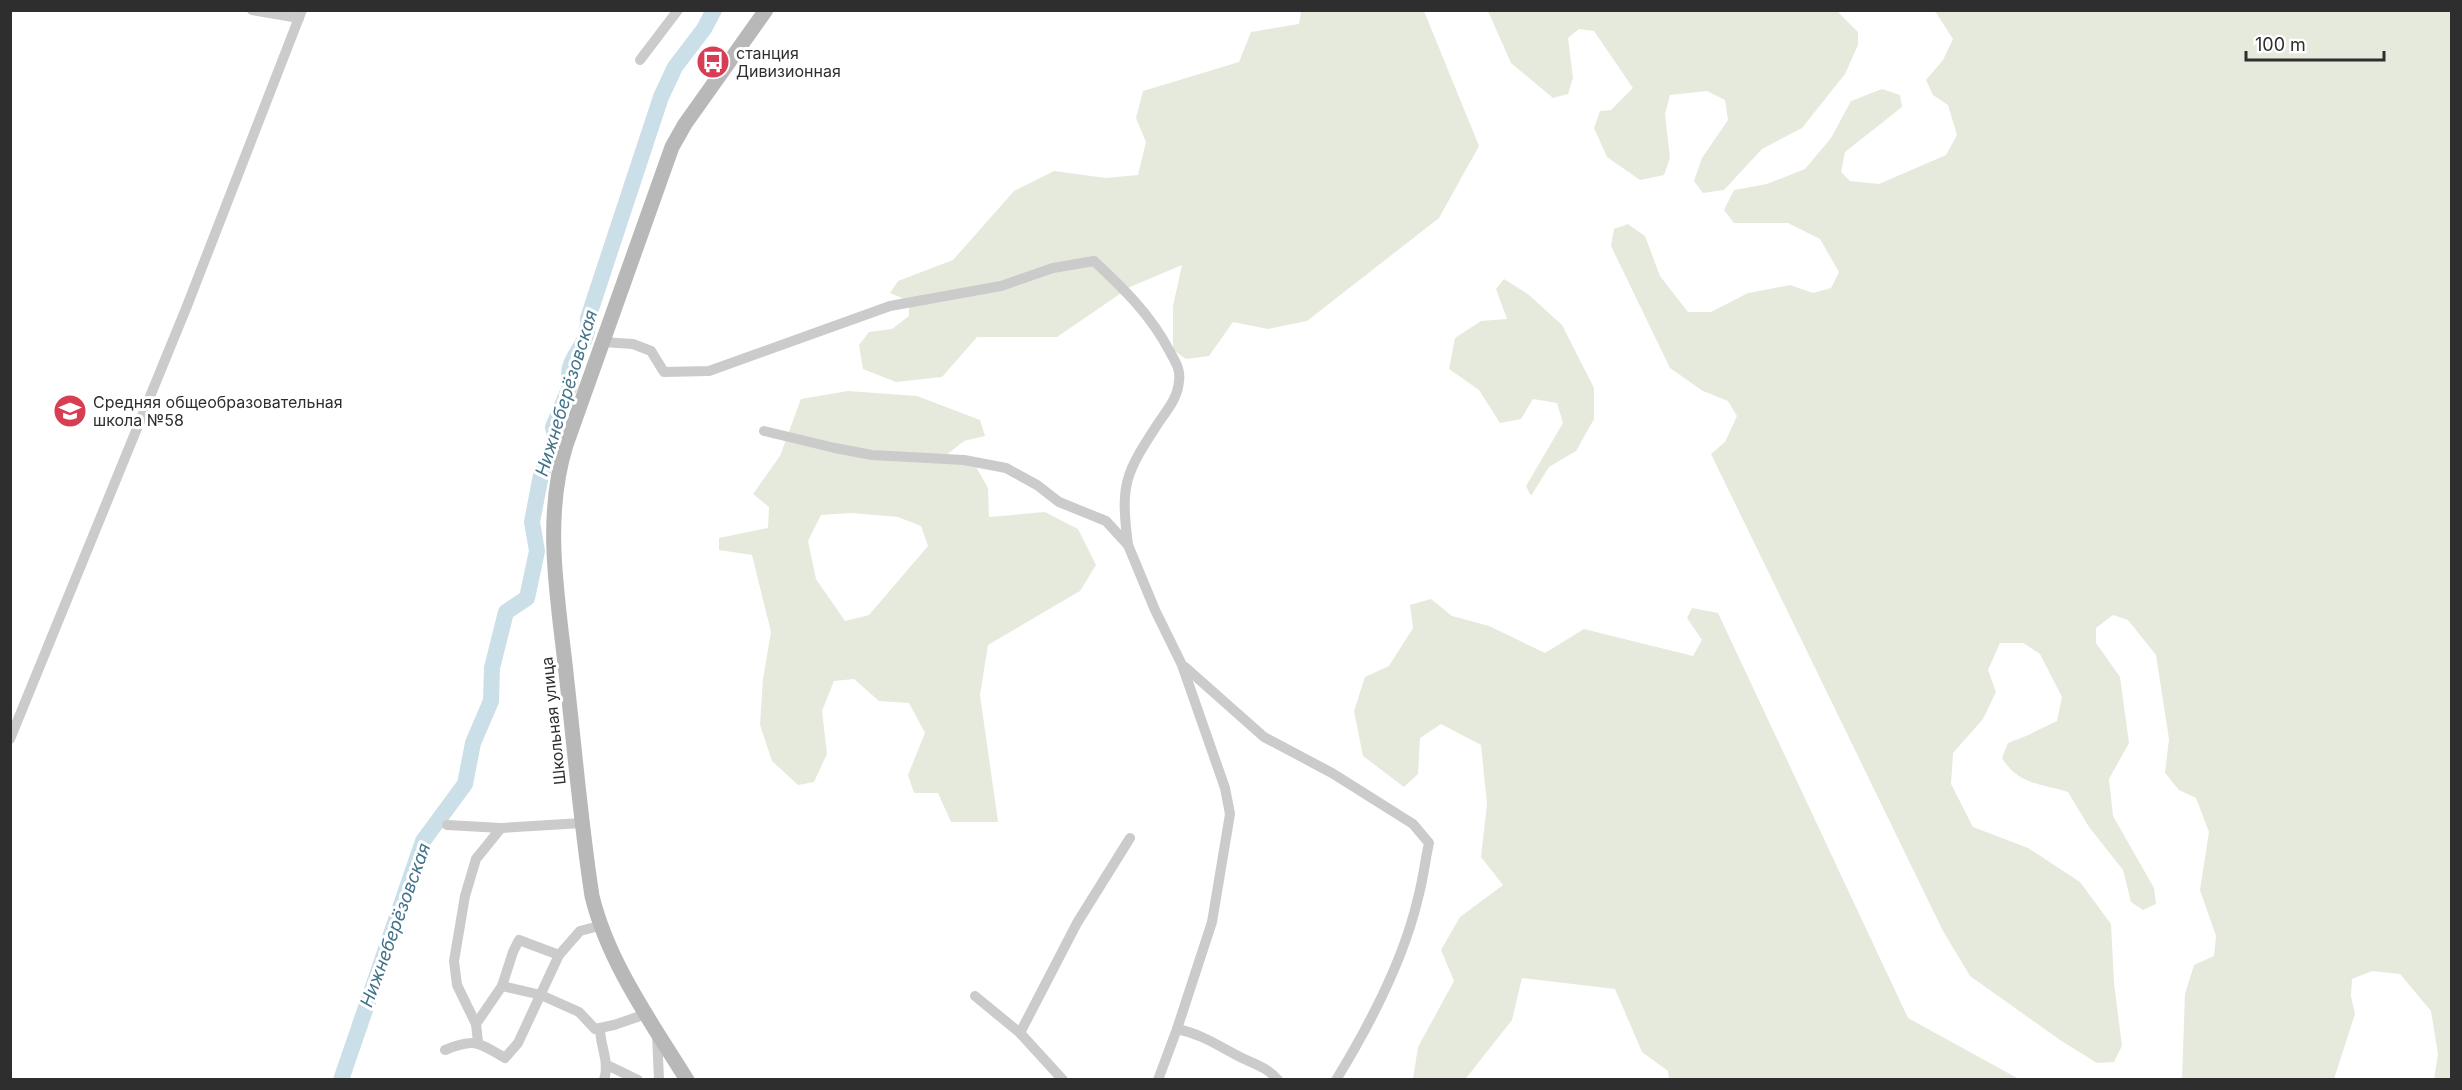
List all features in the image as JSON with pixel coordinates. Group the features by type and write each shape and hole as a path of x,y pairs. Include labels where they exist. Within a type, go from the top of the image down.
{"street":[{"path":"10,740 187,306 301,14 252,10"},
{"path":"640,60 678,10"},
{"name":"Школьная улица","path":"687,1080 646,1014 599,926 592,896 555,567 554,501 559,467 672,147 691,115 766,10"},
{"path":"603,342 633,344 651,351 664,372 709,370 890,306 1001,286 1053,267 1094,261 1137,302 1154,323 1179,369 1179,382 1175,399 1130,469 1124,491 1123,512 1128,545 1155,610 1182,665 1222,778 1230,814 1212,922 1158,1080"},
{"path":"764,431 872,455 964,460 1006,468 1037,485 1059,502 1106,521 1128,545"},
{"path":"1182,665 1264,737 1332,773 1413,824 1429,843 1418,899 1395,966 1336,1080"},
{"path":"447,825 501,828 582,823"},
{"path":"478,1042 476,1024 457,986 454,961 465,896 477,859 501,828"},
{"path":"1020,1033 1077,923 1130,838"},
{"path":"445,1050 461,1044 478,1042 505,1058 518,1043 559,955 580,931 599,926"},
{"path":"476,1024 502,986 513,951 519,940 559,955"},
{"path":"502,986 541,995 579,1012 595,1029 646,1014"},
{"path":"975,996 1020,1033 1063,1080"},
{"path":"600,1028 600,1041 607,1065 604,1080"},
{"path":"1177,1029 1194,1032 1215,1042 1240,1057 1269,1070 1278,1080"},
{"path":"657,1032 659,1080"},
{"path":"607,1065 638,1080"}],"shaded area":[{"path":"1301,11 1424,11 1479,146 1439,218 1307,321 1268,329 1233,322 1209,356 1186,359 1173,350 1173,306 1182,265 1130,287 1057,337 977,337 942,377 896,382 863,369 859,345 869,332 892,329 909,316 909,301 890,293 898,281 953,260 1014,191 1054,171 1106,178 1138,175 1146,142 1136,118 1143,91 1239,62 1251,32 1299,24"},
{"path":"1488,11 1837,11 1858,32 1858,45 1845,74 1802,128 1762,149 1724,190 1703,193 1694,181 1702,158 1728,120 1725,100 1707,91 1670,95 1665,114 1670,158 1664,175 1640,180 1607,157 1594,128 1600,111 1611,110 1633,88 1594,31 1579,29 1568,38 1573,78 1568,94 1553,98 1511,63"},
{"path":"1935,11 2451,11 2451,1079 2434,1079 2438,1054 2431,1011 2400,974 2372,971 2352,979 2351,996 2355,1014 2334,1079 2182,1079 2185,994 2194,965 2214,956 2216,936 2200,890 2209,832 2196,798 2179,790 2165,773 2169,739 2156,655 2128,620 2113,615 2096,628 2096,643 2120,677 2129,743 2109,779 2113,816 2154,888 2156,904 2143,910 2131,902 2123,870 2089,827 2068,792 2030,782 2008,767 2002,758 2008,743 2057,721 2062,697 2040,654 2023,643 2000,643 1988,670 1996,692 1983,719 1953,753 1951,784 1973,827 2028,848 2080,882 2111,924 2114,983 2122,1046 2114,1062 2097,1063 2060,1040 1970,976 1943,931 1711,454 1725,442 1737,416 1728,401 1703,391 1670,368 1611,246 1614,229 1628,224 1645,236 1660,276 1688,312 1711,312 1748,293 1790,285 1813,293 1831,288 1839,272 1820,239 1788,223 1734,223 1724,210 1734,190 1767,184 1805,169 1831,138 1851,101 1882,89 1900,95 1902,107 1845,152 1841,172 1850,181 1879,184 1946,155 1957,135 1948,105 1933,95 1926,80 1943,60 1953,39"},
{"path":"1504,279 1529,295 1562,325 1594,388 1594,419 1576,451 1549,467 1531,496 1526,486 1563,423 1557,403 1533,399 1521,419 1500,423 1479,390 1449,369 1455,338 1481,321 1507,319 1496,289"},
{"path":"848,391 917,396 980,420 985,436 964,441 936,463 975,465 988,488 989,517 1045,512 1078,529 1096,565 1080,591 988,645 980,695 998,822 951,822 938,793 914,793 908,775 925,733 909,703 879,701 854,679 834,681 822,711 827,754 814,782 798,785 772,761 760,725 763,679 771,632 752,555 719,550 719,538 768,528 769,507 753,494 780,456 801,399","holes":["851,513 898,517 921,526 928,546 869,615 845,621 816,579 808,541 821,515"]},
{"path":"1431,599 1452,616 1489,626 1545,653 1584,629 1693,656 1702,640 1687,618 1692,608 1718,613 1908,1018 2019,1079 1669,1079 1668,1071 1642,1052 1615,989 1522,978 1512,1020 1464,1080 1413,1079 1418,1047 1454,981 1441,950 1460,917 1503,885 1481,857 1487,804 1481,745 1441,724 1420,738 1418,774 1404,787 1363,756 1354,711 1365,677 1389,666 1413,628 1410,605"}],"waterway":[{"name":"Нижнеберёзовская","path":"341,1080 423,841 465,784 473,743 491,701 492,668 506,612 527,598 537,551 532,522 541,475 556,441 553,427 571,384 569,371 586,336 588,318 661,97 675,67 704,29 714,10"}],"place":[{"name":"станция Дивизионная","path":"713,62"},
{"name":"Средняя общеобразовательная школа №58","path":"70,411"}]}
